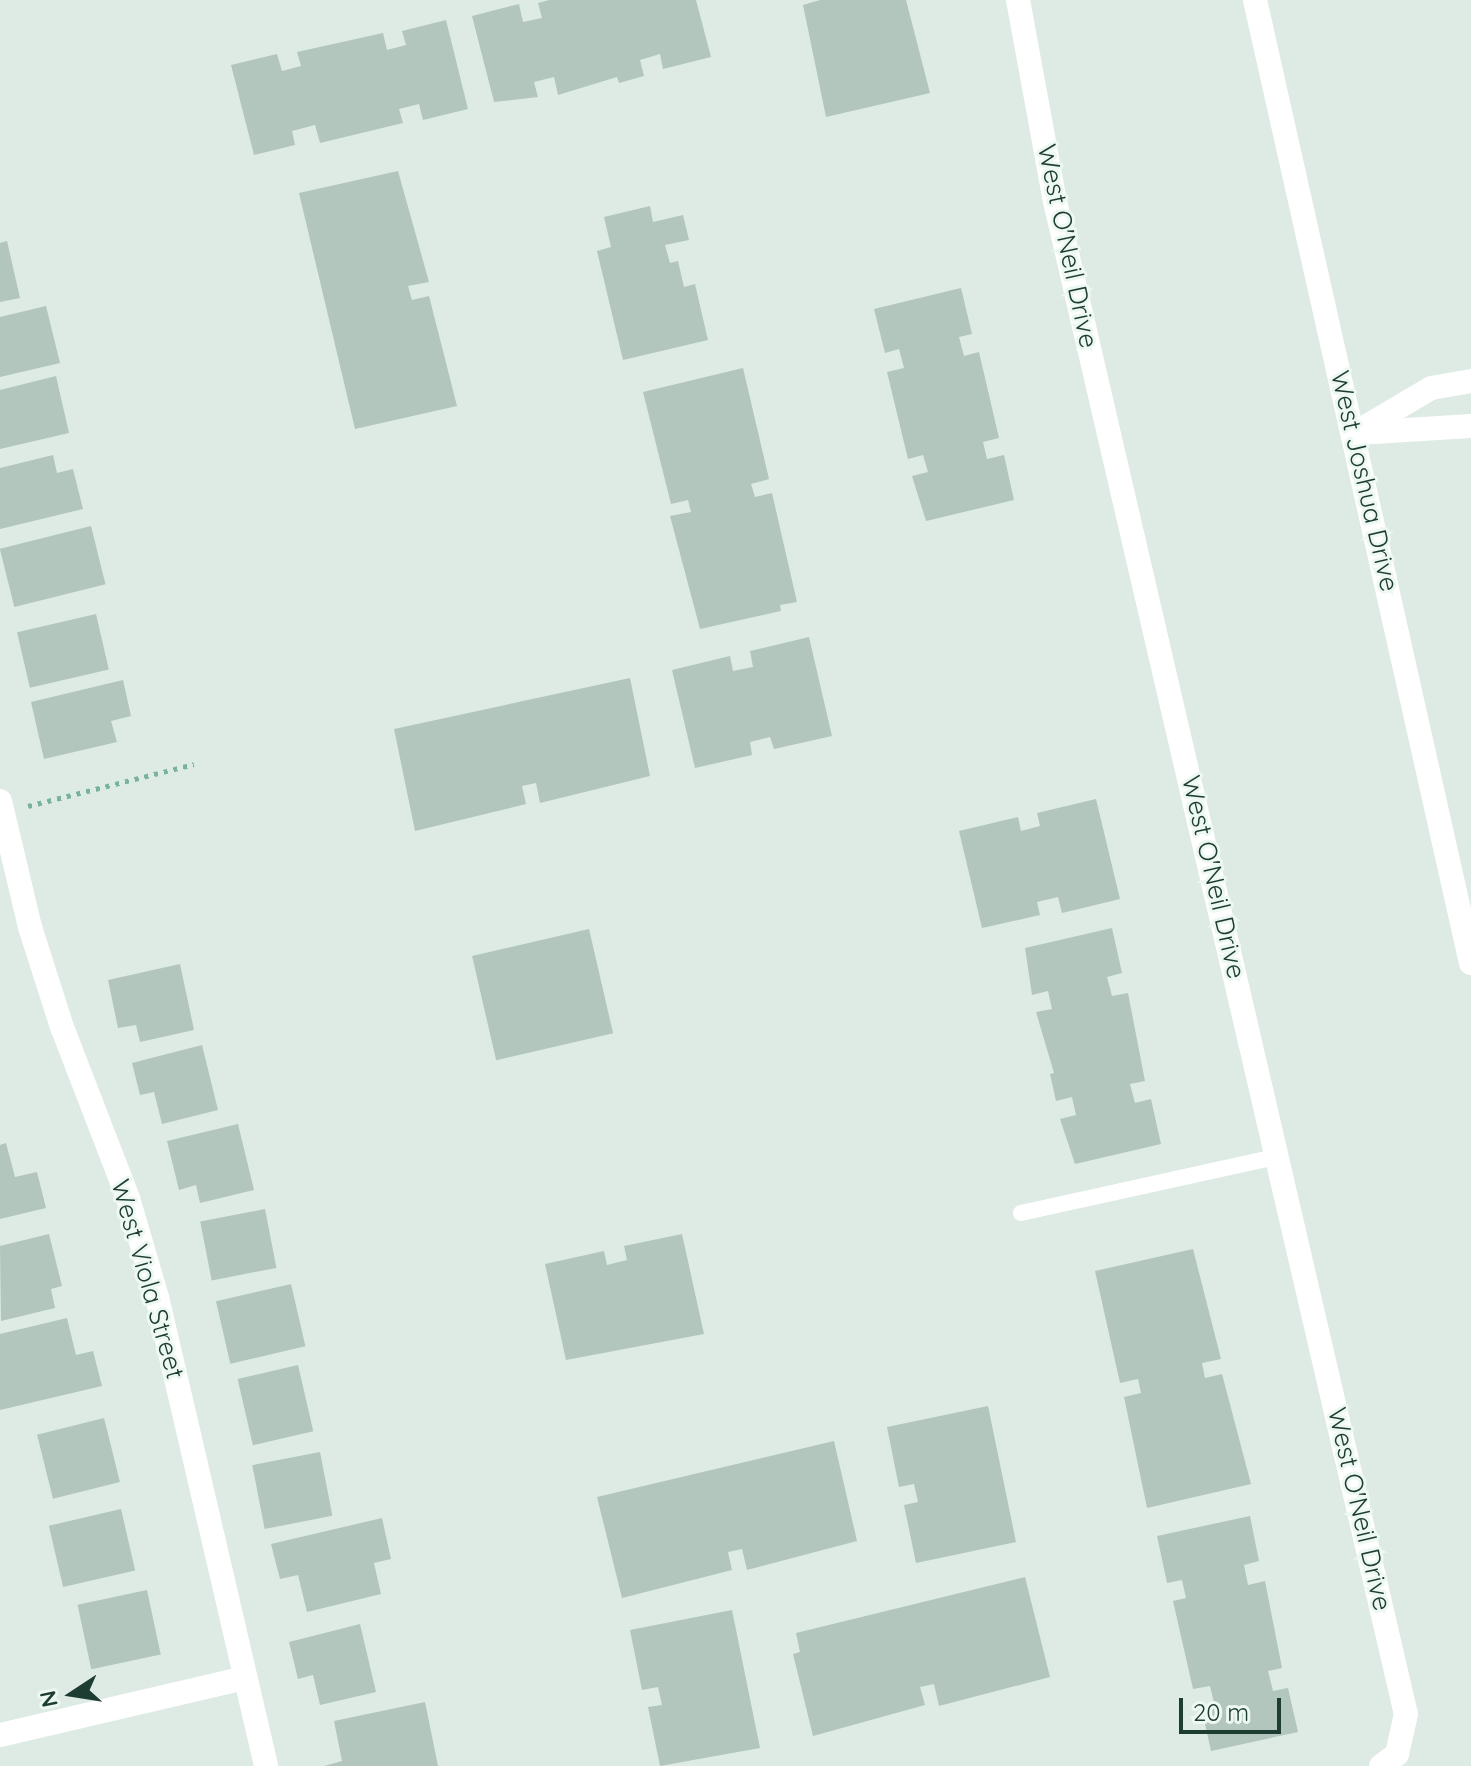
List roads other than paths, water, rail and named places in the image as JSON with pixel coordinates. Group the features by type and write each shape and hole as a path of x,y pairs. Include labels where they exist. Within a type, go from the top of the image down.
{"street":[{"name":"West O'Neil Drive","path":"1018,0 1054,197 1280,1156 1406,1714 1389,1760"},
{"name":"West Joshua Drive","path":"1255,0 1355,433 1471,963"},
{"path":"1355,433 1431,388 1471,381"},
{"path":"1355,433 1471,426"},
{"name":"West Viola Street","path":"1,807 62,1027 128,1198 157,1297 266,1766"},
{"path":"0,1735 245,1678"}],"lane":[{"path":"1021,1213 1280,1156"}]}
